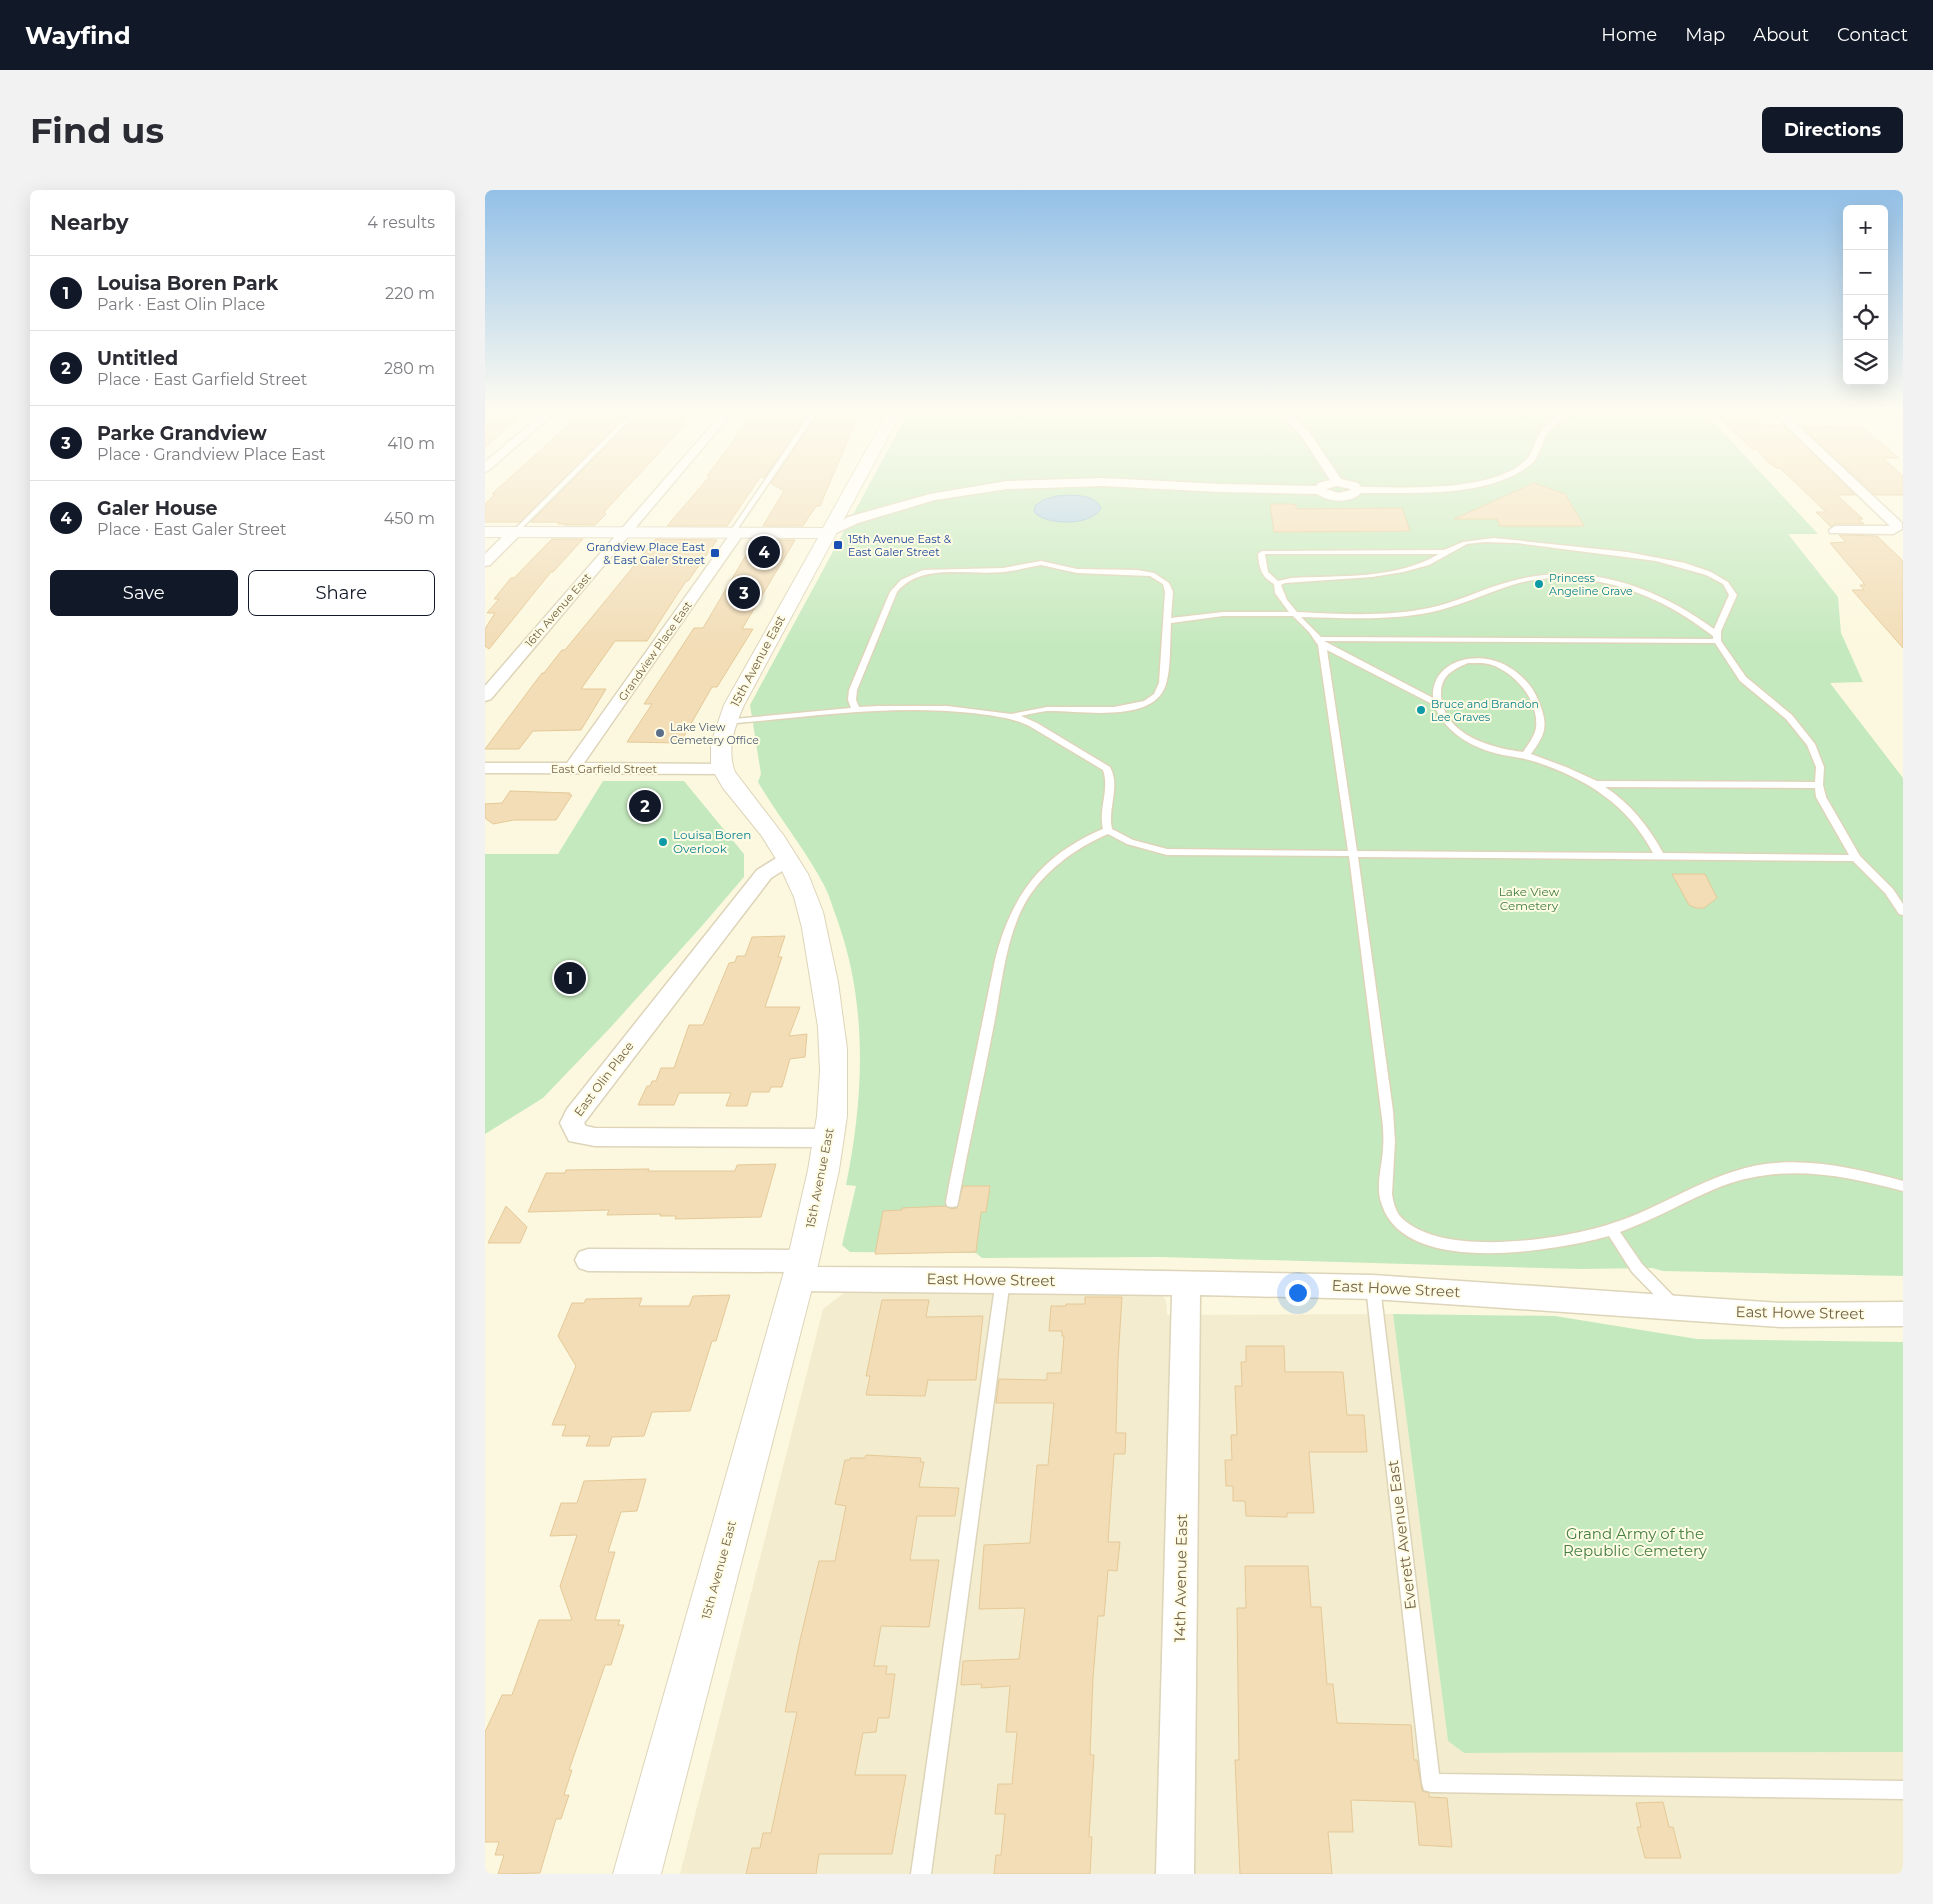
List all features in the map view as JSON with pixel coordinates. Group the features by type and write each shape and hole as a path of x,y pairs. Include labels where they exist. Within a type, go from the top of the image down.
{"street":[{"name":"16th Avenue East","path":"485,696 661,490"},
{"name":"15th Avenue East","path":"637,1874 820,1191 829,1138 835,1066 831,1010 808,904 788,859 723,769 721,742 726,722 851,490"},
{"path":"485,532 827,533 853,520 934,498 981,490"},
{"path":"1282,490 1320,490 1325,494 1341,497 1354,494 1358,490 1371,490"},
{"path":"1858,490 1899,529"},
{"path":"1835,530 1899,529"},
{"path":"485,562 515,532"},
{"name":"Grandview Place East","path":"572,768 735,533"},
{"name":"East Garfield Street","path":"485,768 723,769"},
{"name":"East Olin Place","path":"788,859 764,874 575,1115 572,1123 578,1134 595,1137 829,1138"},
{"name":"East Howe Street","path":"588,1260 1003,1280 1373,1286 1781,1315 1903,1314"},
{"name":"14th Avenue East","path":"1175,1874 1187,1283"}],"lane":[{"path":"515,532 557,490"},
{"path":"735,533 763,490"},
{"path":"1443,552 1270,551 1262,552 1263,573 1278,583 1291,580 1355,578 1389,573 1429,563 1443,552 1467,542 1496,541 1627,554 1683,565 1716,577 1732,589 1732,598 1717,638"},
{"path":"856,710 852,700 853,690 894,592 903,581 923,572 1003,570 1041,563 1077,571 1141,572 1156,576 1168,585 1163,688 1153,700 1141,706 1126,709 1045,710 1024,712 1013,716"},
{"path":"1167,621 1206,615 1376,616 1413,612 1461,602 1517,581 1541,577 1567,576 1620,583 1647,592 1681,609 1717,638 1743,679 1789,717 1811,744 1820,767 1819,785 1826,807 1856,858 1889,891 1903,912"},
{"path":"1278,583 1279,592 1294,615 1321,642 1438,704"},
{"path":"1321,642 1717,638"},
{"path":"1321,642 1389,1121 1389,1150 1384,1192 1389,1209 1396,1220 1419,1237 1449,1245 1495,1248 1541,1245 1612,1230 1719,1182 1764,1169 1795,1167 1839,1170 1903,1186"},
{"path":"1526,755 1539,732 1538,709 1527,686 1504,667 1494,663 1477,661 1454,665 1445,672 1440,679 1437,693 1438,704 1445,718 1469,740 1502,752 1526,755 1594,784 1627,809 1651,840 1660,857"},
{"path":"726,722 856,710 947,708 1013,716 1034,725 1107,769 1110,777 1105,822 1108,830 1135,844 1167,852 1856,858"},
{"path":"1594,784 1819,785"},
{"path":"952,1202 999,973 1016,911 1027,892 1059,859 1089,838 1108,830"},
{"path":"1612,1230 1637,1268 1675,1308"},
{"path":"921,1874 1003,1280"},
{"name":"Everett Avenue East","path":"1373,1286 1431,1783 1903,1790"}],"shaded area":[{"path":"1160,1292 1166,1300 1167,1315 1393,1314 1448,1741 1464,1753 1903,1752 1903,1874 680,1874 823,1309 844,1293"}],"green space":[{"name":"Lake View Cemetery","path":"866,490 1776,490 1818,534 1788,534 1838,597 1841,633 1863,682 1830,683 1903,778 1903,1276 1663,1271 1652,1268 1580,1269 1162,1257 982,1258 976,1253 850,1252 842,1245 856,1186 846,1185 857,1118 859,1085 860,1051 854,984 847,952 825,887 758,782 761,774 750,705"},
{"path":"603,781 684,781 744,854 744,877 610,1028 543,1098 485,1134 485,854 558,854"},
{"name":"Grand Army of the Republic Cemetery","path":"1393,1314 1555,1316 1697,1339 1903,1342 1903,1752 1464,1753 1448,1741"}],"water":[{"path":"1075,495 1087,497 1098,503 1101,508 1089,518 1069,522 1048,520 1034,512 1035,506 1043,500 1057,496"}],"building":[{"path":"497,490 552,490 520,522 485,522 485,504 495,494 492,494"},
{"path":"563,490 625,490 595,525 531,522"},
{"path":"698,490 752,490 727,526 667,526"},
{"path":"782,490 827,490 820,506 816,506 803,526 763,526 784,491"},
{"path":"1519,490 1553,490 1565,494 1584,526 1500,526 1497,519 1454,519"},
{"path":"1803,490 1849,490 1855,495 1837,495 1863,519 1858,519 1864,524 1835,524 1831,527 1816,512 1826,512"},
{"path":"1869,490 1903,490 1903,495 1875,495"},
{"path":"1270,504 1292,504 1296,505 1297,509 1402,508 1410,531 1274,532"},
{"path":"1839,535 1877,536 1903,561 1903,648 1852,590 1864,590 1860,585 1865,585 1830,543 1846,542"},
{"path":"552,539 583,539 551,572 489,649 485,646 485,629 495,613 487,613 499,599 494,599 511,578 514,578"},
{"path":"656,539 717,540 688,581 686,581 647,641 615,641 581,689 606,689 581,730 533,731 519,749 485,749 542,673 544,673 562,650 565,650"},
{"path":"755,540 795,540 742,629 753,629 717,687 712,687 680,743 627,742 652,704 644,704 694,628 703,628"},
{"path":"510,791 570,793 569,795 572,795 556,820 514,820 493,824 485,818 485,804 502,803"},
{"path":"1672,874 1705,874 1717,898 1704,908 1696,908 1689,905"},
{"path":"785,936 778,957 782,957 765,1007 800,1007 789,1036 807,1034 805,1057 790,1059 782,1087 771,1087 769,1092 751,1092 747,1106 726,1106 731,1093 679,1093 674,1105 638,1105 647,1086 650,1086 652,1081 656,1081 661,1068 674,1068 689,1025 703,1025 729,963 735,962 737,956 745,956 752,937"},
{"path":"776,1164 761,1217 675,1219 676,1216 660,1216 661,1214 607,1215 609,1210 528,1212 546,1173 565,1173 566,1170 649,1169 648,1171 735,1171 737,1165"},
{"path":"963,1186 990,1186 986,1212 981,1212 976,1252 875,1254 883,1211 945,1206 952,1209 957,1208"},
{"path":"506,1206 527,1227 520,1243 488,1243"},
{"path":"730,1295 716,1341 712,1341 690,1411 652,1412 644,1436 612,1437 609,1446 586,1446 590,1436 562,1436 566,1425 552,1425 576,1366 558,1336 572,1303 584,1303 586,1299 642,1298 639,1306 689,1306 693,1296"},
{"path":"1085,1297 1122,1297 1116,1433 1126,1433 1125,1454 1114,1454 1108,1542 1120,1542 1117,1571 1108,1570 1104,1616 1098,1616 1090,1755 1094,1755 1089,1837 1092,1837 1090,1874 994,1874 996,1855 1001,1855 1005,1814 995,1814 998,1784 1012,1784 1017,1732 1006,1732 1010,1686 981,1688 982,1684 961,1685 963,1661 1019,1659 1025,1608 979,1609 984,1545 1030,1543 1037,1465 1048,1465 1054,1403 996,1403 999,1379 1047,1380 1047,1373 1061,1373 1064,1336 1062,1336 1062,1331 1049,1331 1051,1306 1085,1304"},
{"path":"882,1300 929,1300 926,1317 983,1316 976,1380 928,1380 925,1396 866,1395 870,1376 866,1376"},
{"path":"1246,1346 1284,1346 1285,1372 1343,1372 1347,1415 1364,1415 1367,1452 1309,1452 1314,1513 1287,1513 1287,1517 1246,1516 1245,1501 1233,1501 1233,1486 1226,1486 1225,1460 1232,1460 1231,1435 1237,1435 1235,1386 1242,1386 1241,1362 1246,1362"},
{"path":"866,1455 921,1458 920,1462 924,1462 919,1487 959,1488 955,1516 917,1516 910,1560 939,1560 929,1627 881,1626 874,1666 887,1666 886,1674 895,1674 889,1718 878,1718 876,1732 863,1733 855,1775 906,1775 892,1854 819,1854 816,1874 746,1874 752,1848 760,1848 763,1833 771,1833 797,1712 785,1712 800,1640 819,1561 835,1561 846,1506 835,1504 845,1460 865,1458"},
{"path":"646,1479 637,1511 621,1512 608,1552 615,1552 595,1620 620,1620 618,1625 624,1625 611,1665 605,1665 569,1770 572,1770 564,1795 569,1795 561,1819 556,1819 540,1873 498,1874 504,1855 495,1855 499,1842 485,1842 485,1732 502,1695 512,1695 539,1620 572,1620 560,1586 577,1535 550,1536 561,1503 577,1503 584,1481"},
{"path":"1245,1566 1308,1566 1311,1607 1321,1607 1327,1684 1333,1684 1337,1723 1411,1725 1414,1760 1417,1760 1422,1791 1429,1793 1429,1797 1447,1798 1452,1847 1419,1845 1415,1802 1351,1800 1353,1832 1328,1832 1332,1874 1240,1874 1235,1760 1239,1760 1237,1608 1246,1608"},
{"path":"1663,1802 1669,1827 1673,1827 1681,1858 1645,1858 1637,1827 1641,1827 1636,1803"}],"place":[{"name":"15th Avenue East & East Galer Street","path":"838,545"},
{"name":"Galer House","path":"764,552"},
{"name":"Grandview Place East & East Galer Street","path":"715,553"},
{"name":"Princess Angeline Grave","path":"1539,584"},
{"name":"Parke Grandview","path":"744,593"},
{"name":"Bruce and Brandon Lee Graves","path":"1421,710"},
{"name":"Lake View Cemetery Office","path":"660,733"},
{"name":"Untitled","path":"645,806"},
{"name":"Louisa Boren Overlook","path":"663,842"},
{"name":"Louisa Boren Park","path":"570,978"}]}
